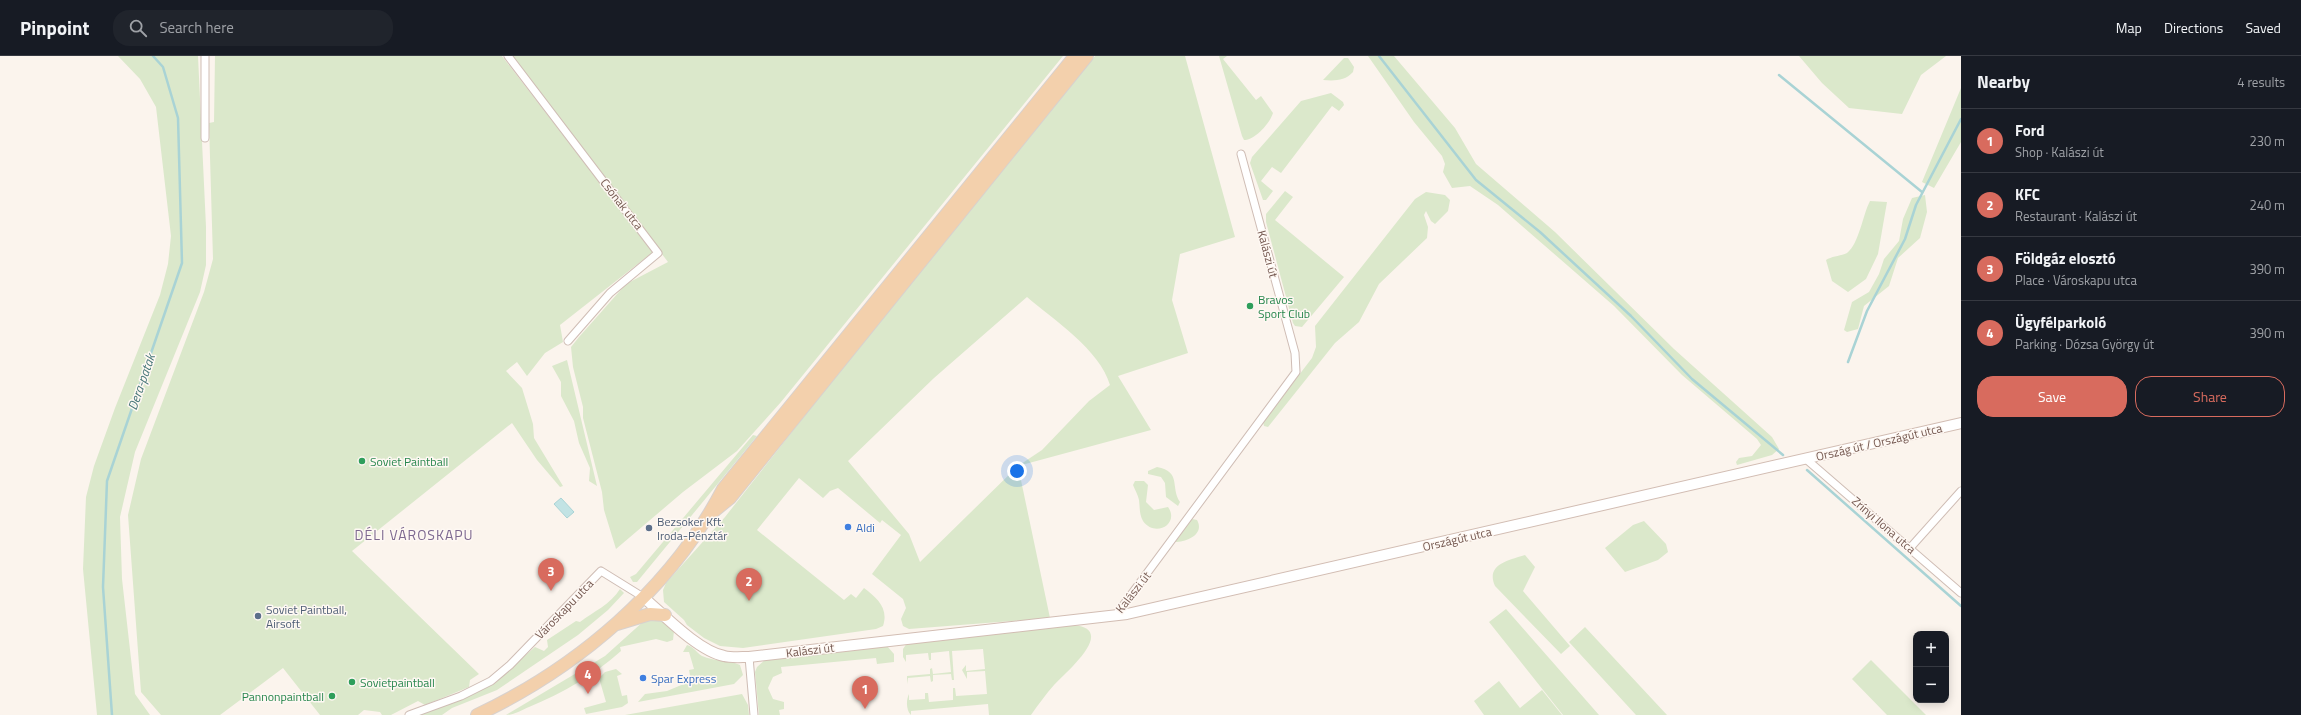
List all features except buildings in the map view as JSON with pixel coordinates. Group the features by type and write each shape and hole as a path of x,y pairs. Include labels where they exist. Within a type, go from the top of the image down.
{"main road":[{"path":"477,715 537,683 585,649 643,597 683,550 710,514 723,489 1075,56"},
{"path":"710,514 730,498 1087,56"},
{"name":"Ország út / Országút utca","path":"1801,460 1961,423"},
{"name":"Országút utca","path":"1116,615 1801,460"},
{"name":"Kalászi út","path":"643,597 711,652 724,656 749,657 898,638 1116,615"},
{"path":"612,625 650,614 665,615"}],"street":[{"path":"205,56 205,138"},
{"name":"Csónak utca","path":"508,56 658,253 610,293 568,341"},
{"name":"Kalászi út","path":"1116,615 1296,372 1295,354 1241,154"},
{"name":"Zrínyi Ilona utca","path":"1801,460 1910,548 1961,593"},
{"path":"1910,548 1961,491"},
{"name":"Városkapu utca","path":"409,715 461,696 491,681 510,665 601,571 643,597"},
{"path":"749,657 754,715"}],"green space":[{"path":"118,56 198,56 206,227 206,265 200,292 135,452 120,517 122,579 135,694 150,715 97,715 83,569 86,497 94,466 115,408 160,295 168,264 171,236 156,107 140,79"},
{"path":"215,56 502,56 653,252 560,325 563,342 545,353 527,376 517,362 506,371 522,388 533,424 534,438 563,486 560,487 537,460 512,423 352,551 479,674 470,680 469,687 425,705 418,701 391,715 382,715 380,712 364,710 358,715 320,715 283,668 220,715 161,715 141,692 128,515 141,459 204,292 213,259 209,123 214,122"},
{"path":"511,56 1063,56 781,402 737,451 683,492 616,549 604,510 602,492 583,418 583,407 573,367 571,347 626,284 668,262"},
{"path":"1095,56 1185,56 1235,237 1180,254 1172,300 1188,353 1118,376 1151,430 1018,466 1050,618 909,629 903,626 901,619 906,608 903,599 872,574 901,535 882,520 880,523 838,488 830,491 823,498 799,478 757,530 844,600 851,594 856,598 864,588 881,604 884,614 883,626 876,629 743,648 720,646 704,638 687,625 684,620 664,602 663,590 666,583 725,517 861,344","holes":["1027,297 1075,336 1097,360 1105,372 1110,385 1089,401 1042,450 1018,466 920,562 909,534 848,461 934,378"]},
{"path":"1219,56 1227,56 1223,59 1256,100 1261,96 1273,113 1262,130 1248,139 1244,140 1242,136"},
{"path":"1368,56 1394,56 1455,128 1476,164 1555,232 1674,349 1772,437 1779,449 1772,455 1737,465 1736,462 1739,458 1752,456 1761,445 1757,439 1682,375 1614,306 1498,205 1470,186 1452,188 1443,172 1445,164 1442,156 1414,122"},
{"path":"1799,56 1946,56 1921,75 1902,114 1849,108 1822,83"},
{"path":"1344,58 1348,58 1354,67 1353,72 1343,79 1323,80"},
{"path":"1961,88 1961,142 1934,188 1922,182"},
{"path":"1331,93 1343,102 1344,105 1339,111 1332,106 1281,173 1272,167 1261,181 1273,191 1266,200 1263,200 1250,163 1252,157 1301,101"},
{"path":"1285,191 1293,197 1275,220 1344,277 1302,327 1295,326 1293,323 1266,222 1266,214"},
{"path":"1426,192 1445,195 1450,200 1448,211 1435,224 1431,221 1426,211 1424,215 1428,227 1427,238 1379,284 1359,322 1335,343 1268,427 1264,426 1263,422 1312,358 1316,347 1315,326 1415,199"},
{"path":"1925,195 1927,212 1920,238 1898,258 1889,286 1864,306 1858,329 1847,332 1844,330 1852,302 1869,292 1879,274 1884,259 1899,241 1903,219 1912,198"},
{"path":"1870,201 1887,202 1878,254 1866,279 1848,292 1832,281 1826,260 1847,253 1851,249 1858,236"},
{"path":"567,360 597,486 589,481 590,468 579,443 574,421 561,396 561,382 552,366"},
{"path":"753,435 757,436 637,582 633,582 630,577 636,574"},
{"path":"1157,467 1165,469 1173,476 1177,496 1180,502 1178,506 1166,497 1165,483 1161,477 1148,474 1148,471"},
{"path":"1135,481 1144,481 1148,485 1146,502 1154,510 1168,507 1171,513 1171,519 1164,527 1159,529 1154,528 1148,526 1143,521 1140,513 1139,498 1133,485"},
{"path":"1192,519 1197,520 1199,525 1197,533 1185,541 1175,542"},
{"path":"1644,521 1666,544 1668,552 1658,560 1625,572 1605,548 1633,525"},
{"path":"1525,555 1535,567 1523,591 1570,646 1561,654 1495,586 1493,573 1496,568 1506,561"},
{"path":"620,589 624,593 608,610 578,635 497,690 452,708 442,715 420,715 493,683 535,647 544,651 548,647 547,640 576,621 580,622 602,607 612,599"},
{"path":"1506,609 1599,715 1563,715 1489,622"},
{"path":"645,620 660,620 674,631 673,640 667,642 656,639 620,647 621,651 611,660 578,683 542,702 506,715 605,656"},
{"path":"1072,625 1085,628 1091,634 1090,642 1077,661 1051,688 1031,715 989,715 988,704 911,711 911,715 909,713 907,699 909,694 909,700 925,699 925,693 928,693 929,702 953,700 953,688 955,688 956,696 987,694 985,671 967,672 967,679 962,670 966,665 966,671 985,669 983,649 952,651 954,680 952,680 951,674 933,675 933,681 931,682 930,676 908,678 907,684 907,676 930,674 930,669 932,668 933,674 951,672 949,651 931,653 931,660 929,660 928,653 906,655 906,662 903,657 903,649 907,643"},
{"path":"1585,627 1667,715 1636,715 1569,642"},
{"path":"687,645 707,658 740,665 743,675 734,684 638,702 645,694 667,691 691,681 689,670 694,669 689,652 683,652"},
{"path":"887,646 894,654 894,662 877,664 876,658 781,667 782,673 773,677 768,688 773,699 784,702 784,709 779,710 780,715 759,715 755,672 757,667 766,659"},
{"path":"1871,660 1926,715 1887,715 1852,679"},
{"path":"616,669 622,674 617,676 622,696 627,695 628,703 622,707 586,714 584,708 606,702 599,678 605,672"},
{"path":"1499,681 1520,708 1542,690 1562,715 1484,715 1474,701"},
{"path":"742,694 748,705 749,715 625,715"}],"water":[{"path":"561,498 574,512 567,518 554,504"}],"waterway":[{"name":"Dera-patak","path":"112,715 103,587 107,481 182,263 178,118 163,67 153,56"},
{"path":"1379,56 1476,180 1540,232 1631,316 1692,379 1783,455"},
{"path":"1779,75 1922,192"},
{"path":"1848,362 1867,311 1905,239 1916,205 1961,119"},
{"path":"1807,470 1961,606"}],"place":[{"name":"Bravos Sport Club","path":"1250,306"},
{"name":"Soviet Paintball","path":"362,461"},
{"name":"Aldi","path":"848,527"},
{"name":"Bezsoker Kft. Iroda-Pénztár","path":"649,528"},
{"name":"Földgáz elosztó","path":"551,591"},
{"name":"KFC","path":"749,601"},
{"name":"Soviet Paintball, Airsoft","path":"258,616"},
{"name":"Spar Express","path":"643,678"},
{"name":"Sovietpaintball","path":"352,682"},
{"name":"Ügyfélparkoló","path":"588,694"},
{"name":"Pannonpaintball","path":"332,696"},
{"name":"Ford","path":"865,709"}],"district":[{"name":"DÉLI VÁROSKAPU","path":"414,534"}]}
